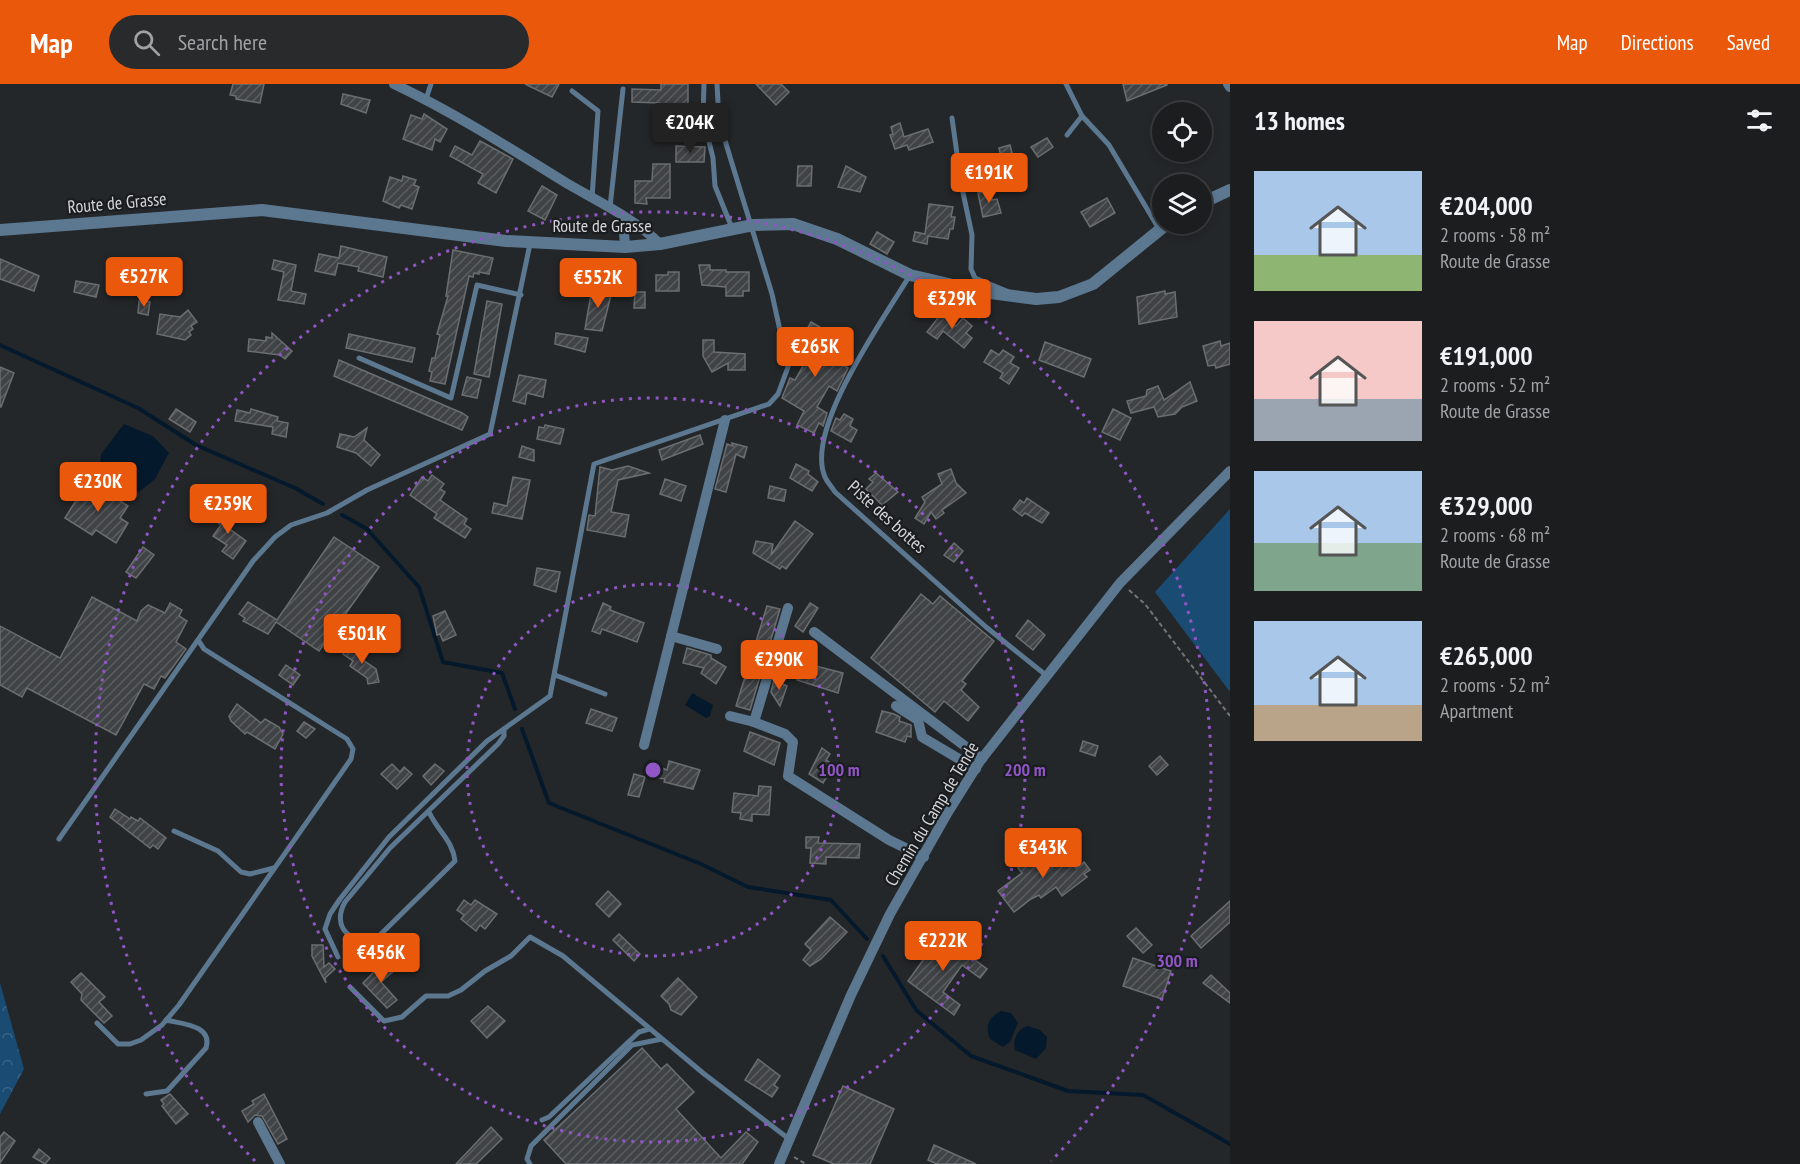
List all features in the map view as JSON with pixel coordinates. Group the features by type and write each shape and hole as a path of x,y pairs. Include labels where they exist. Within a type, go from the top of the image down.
{"street":[{"path":"394,84 426,99 592,198 650,234 660,244"},
{"path":"1212,198 1230,190"},
{"name":"Route de Grasse","path":"0,230 261,210 530,243 625,247 660,244 753,225 775,223 810,228 910,275 1014,298 1036,299 1077,292 1093,284 1153,234"},
{"path":"623,217 625,247"},
{"path":"644,745 725,420"},
{"name":"Chemin du Camp de Tende","path":"779,1164 856,985 890,914 948,812 982,759 1120,583 1230,471"},
{"path":"754,722 788,608"},
{"path":"814,632 982,759"},
{"path":"671,636 717,648"},
{"path":"896,706 918,720 922,737 976,769"},
{"path":"730,716 785,734 793,742 788,776 889,840 924,857"},
{"path":"258,1122 280,1164"}],"lane":[{"path":"426,99 431,84"},
{"path":"704,84 703,117 713,158 715,186 733,230"},
{"path":"338,957 325,929 330,914 389,837 487,741 550,696 594,464 769,404 778,394 788,367 772,294 753,225 719,121 717,84"},
{"path":"1066,84 1082,116 1109,145 1152,210"},
{"path":"610,209 623,89"},
{"path":"572,91 598,111 592,198"},
{"path":"1067,135 1082,116"},
{"path":"952,118 961,183 972,235 971,270 975,278 1007,290 1014,298"},
{"path":"59,839 253,561 275,537 291,525 327,513 367,490 490,434 521,295 530,243"},
{"name":"Piste des bottes","path":"910,275 831,410 823,442 824,477 836,492 986,627 1048,676"},
{"path":"359,358 451,398 477,285 521,295"},
{"path":"97,1023 118,1044 130,1044 141,1040 166,1020 223,945 344,769 353,749 347,739 204,649 198,640"},
{"path":"555,675 605,694"},
{"path":"429,812 454,848 455,861 377,938 370,940 354,938 344,931 339,921 339,912 345,902 390,848 498,744 504,736 504,729"},
{"path":"174,831 218,851 241,872 250,874 274,868"},
{"path":"350,987 384,1021 402,1017 426,996 448,996 461,990 485,971 511,956 530,937 563,956 649,1029 789,1139"},
{"path":"146,1094 167,1091 206,1048 208,1041 206,1034 200,1029 166,1020"},
{"path":"542,1120 549,1117 639,1032 649,1029"},
{"path":"530,1164 527,1159 531,1146 632,1045 662,1039"}],"path":[{"path":"1120,583 1145,604 1230,716"}],"green space":[{"path":"1230,509 1230,692 1155,592"},
{"path":"0,983 24,1069 0,1114"}],"shaded area":[{"path":"124,424 153,436 169,453 155,479 139,492 111,477 100,464 101,454"},
{"path":"692,693 713,705 710,716 706,718 685,705"},
{"path":"1001,1011 1011,1013 1018,1023 1010,1042 1003,1047 990,1039 988,1030 990,1020"},
{"path":"1028,1026 1040,1030 1047,1037 1046,1048 1036,1059 1015,1050 1014,1042 1017,1035 1021,1029"}],"building":[{"path":"233,84 264,84 260,103 236,99 236,96 230,95"},
{"path":"525,84 559,84 552,97"},
{"path":"661,84 688,84 688,112 684,112 684,115 665,114 665,111 660,111 660,103 632,102 632,89 661,90"},
{"path":"756,84 781,84 789,92 776,105"},
{"path":"1123,84 1167,84 1167,85 1127,101"},
{"path":"343,94 370,100 366,113 341,104"},
{"path":"424,114 447,129 440,142 435,139 432,150 403,139 411,115 422,119"},
{"path":"900,123 904,137 928,129 933,142 909,150 907,145 895,149 890,135 893,134 891,127"},
{"path":"1047,138 1053,147 1038,157 1031,147"},
{"path":"480,141 513,159 496,193 478,183 483,174 450,156 455,146 472,155"},
{"path":"1010,145 1015,165 1004,168 999,148"},
{"path":"676,146 705,147 704,162 676,162"},
{"path":"653,164 670,164 670,198 646,198 647,204 635,203 635,181 652,181"},
{"path":"798,166 812,166 811,186 797,186"},
{"path":"846,166 866,177 860,192 838,187"},
{"path":"403,176 416,180 414,185 419,187 412,209 401,205 399,208 383,201 390,177 402,181"},
{"path":"542,186 557,195 545,220 528,211"},
{"path":"991,190 992,200 997,199 1001,213 983,217 978,193"},
{"path":"1107,198 1115,213 1090,227 1081,212"},
{"path":"929,204 953,207 951,217 955,217 953,229 950,229 948,239 928,236 927,244 913,241 915,232 925,234"},
{"path":"877,232 894,242 887,254 870,244"},
{"path":"341,246 387,257 383,277 358,271 359,267 338,263 335,275 315,271 319,254 339,258"},
{"path":"453,250 493,258 489,274 479,272 479,274 474,273 473,277 469,276 445,384 430,381 432,372 429,371 432,358 435,358 440,335 437,334 448,296 446,296"},
{"path":"0,259 39,276 34,291 0,279"},
{"path":"274,260 296,265 291,291 306,294 304,304 278,300 284,272 272,269"},
{"path":"699,265 710,265 710,270 749,272 749,291 743,291 743,296 726,296 726,287 702,285"},
{"path":"668,272 679,272 679,291 656,291 656,275 668,275"},
{"path":"76,281 99,285 96,297 74,292"},
{"path":"592,288 612,291 602,331 585,329"},
{"path":"1165,291 1165,294 1175,292 1177,317 1139,324 1137,297"},
{"path":"635,292 645,292 645,308 634,308"},
{"path":"139,301 150,302 148,315 138,313"},
{"path":"487,301 502,304 489,377 474,374"},
{"path":"188,310 197,322 191,326 193,329 189,332 191,335 185,340 157,334 160,314 180,317"},
{"path":"941,314 956,326 963,318 972,326 966,333 972,338 964,348 943,331 937,339 927,332"},
{"path":"811,322 835,336 825,354 848,368 837,391 829,386 817,407 827,413 823,426 819,423 814,433 797,425 804,411 782,398 790,378 795,380 808,357 805,355 814,340 811,338 803,350 797,347"},
{"path":"272,333 292,351 285,359 280,355 248,351 249,339 266,341 266,337 272,338"},
{"path":"556,333 588,338 585,352 555,344"},
{"path":"349,334 415,348 412,362 346,348"},
{"path":"703,340 714,340 714,352 745,354 745,370 728,370 728,363 712,372 703,356"},
{"path":"1220,341 1221,346 1230,343 1230,364 1216,368 1215,365 1208,366 1203,346"},
{"path":"1045,342 1091,359 1084,377 1039,360"},
{"path":"991,350 999,355 1003,350 1014,357 1010,363 1019,368 1009,384 1000,378 1003,373 984,362"},
{"path":"339,360 462,413 468,417 462,430 334,376"},
{"path":"0,367 14,373 1,407 0,407"},
{"path":"519,375 546,380 543,397 527,393 525,404 513,401"},
{"path":"467,377 481,380 477,398 462,395"},
{"path":"1190,382 1197,401 1182,407 1175,414 1158,417 1154,407 1131,413 1127,401 1146,396 1147,390 1158,386 1164,400"},
{"path":"176,409 196,422 190,432 169,419"},
{"path":"251,409 278,417 277,421 288,423 286,437 272,434 273,427 235,421 237,410 250,413"},
{"path":"1113,409 1131,418 1120,440 1102,432"},
{"path":"844,414 853,419 850,426 857,430 851,442 831,431 836,418 840,420"},
{"path":"545,425 564,429 560,444 537,439 539,427 544,428"},
{"path":"367,428 364,440 380,455 371,466 356,453 337,447 340,434 354,437"},
{"path":"700,435 703,444 662,460 659,450"},
{"path":"732,443 747,447 744,458 736,454 726,492 715,489 727,444 733,446"},
{"path":"522,446 534,450 534,461 519,457"},
{"path":"796,464 809,471 808,474 818,482 812,491 790,478"},
{"path":"628,466 649,473 618,480 611,512 629,515 625,537 587,530 589,515 595,516 600,467 612,470"},
{"path":"951,469 956,483 966,493 942,510 944,513 936,519 931,512 924,524 915,518 925,502 922,497 942,484 938,474"},
{"path":"876,473 898,492 882,505 866,489 873,482 869,479"},
{"path":"432,475 444,484 440,489 445,492 440,500 467,519 464,524 471,529 465,538 434,518 437,514 410,495 422,477 428,481"},
{"path":"513,477 530,480 522,519 492,513 494,503 507,506"},
{"path":"665,479 686,486 681,501 660,494"},
{"path":"88,481 128,506 120,518 128,523 116,543 96,530 92,535 65,518"},
{"path":"770,486 786,490 784,501 768,498"},
{"path":"1027,498 1049,513 1042,523 1025,513 1022,516 1013,509 1020,500 1024,503"},
{"path":"221,507 231,515 224,525 246,541 233,559 222,551 227,545 213,536 221,525 213,519"},
{"path":"795,521 813,534 786,569 782,566 780,569 753,553 756,541 773,544 771,555"},
{"path":"334,537 379,567 319,651 276,622 268,634 243,621 245,618 239,614 248,602 277,620"},
{"path":"954,543 963,551 954,562 944,555"},
{"path":"143,547 154,555 136,578 126,572"},
{"path":"537,568 560,572 556,592 534,585"},
{"path":"921,594 933,604 940,596 994,641 962,681 966,684 961,690 979,707 968,721 944,701 935,712 871,658"},
{"path":"92,597 137,621 141,611 148,605 165,613 170,603 182,610 179,616 187,621 176,642 186,649 165,678 161,676 154,689 144,684 116,735 27,688 22,697 0,685 0,626 60,658"},
{"path":"603,603 611,607 610,610 644,623 637,642 602,629 600,634 592,631"},
{"path":"810,603 818,608 803,632 795,626"},
{"path":"767,606 780,609 750,710 736,706"},
{"path":"445,611 456,635 443,641 440,634 437,635 433,616"},
{"path":"1028,620 1045,635 1033,650 1016,636"},
{"path":"351,644 364,653 360,658 376,669 379,682 368,684 367,678 350,666 353,661 343,654"},
{"path":"805,645 816,649 812,665 843,673 838,693 797,680"},
{"path":"687,648 711,655 711,658 726,667 716,684 701,673 704,668 683,663"},
{"path":"286,665 300,675 293,685 279,675"},
{"path":"774,680 787,686 780,706 771,692"},
{"path":"237,704 261,723 265,719 279,727 283,734 275,749 247,732 245,734 231,721 229,716"},
{"path":"591,709 617,718 612,731 586,723"},
{"path":"882,711 894,714 900,717 899,721 911,725 911,737 907,736 905,742 876,732"},
{"path":"304,722 315,729 306,738 297,731"},
{"path":"750,732 780,743 774,765 744,751"},
{"path":"1083,741 1098,746 1095,756 1080,751"},
{"path":"822,748 830,754 826,760 834,765 823,783 809,774"},
{"path":"1160,756 1168,765 1157,775 1149,766"},
{"path":"669,761 700,770 693,789 664,782 665,779 659,778 662,768 667,770"},
{"path":"392,764 400,772 404,767 412,774 397,789 381,774"},
{"path":"435,764 444,771 431,785 423,776"},
{"path":"634,774 645,777 639,797 628,795"},
{"path":"759,786 771,787 769,815 752,814 752,821 740,819 741,813 732,812 734,793 758,796"},
{"path":"115,809 130,819 131,817 138,821 140,818 166,838 158,849 153,845 150,848 110,817"},
{"path":"806,837 819,837 818,843 860,844 859,858 826,857 826,864 810,863 811,848 806,848"},
{"path":"1059,846 1076,868 1084,862 1090,870 1084,874 1087,877 1062,896 1056,887 1041,898 1039,895 1031,899 1014,912 998,891 1022,873 1018,868 1033,857 1037,862"},
{"path":"608,891 621,904 609,917 596,904"},
{"path":"464,900 471,905 475,900 497,914 485,929 480,925 476,931 461,919 464,915 457,910"},
{"path":"1230,901 1230,922 1201,948 1191,936"},
{"path":"830,917 847,932 821,959 810,966 803,960 811,950 805,944"},
{"path":"1136,928 1152,945 1143,953 1127,936"},
{"path":"619,934 640,954 634,961 613,940"},
{"path":"941,935 987,969 980,978 962,965 943,992 960,1005 954,1015 908,981"},
{"path":"312,945 323,945 324,967 329,963 335,969 325,978 326,983 312,956"},
{"path":"1133,958 1171,971 1162,999 1123,986"},
{"path":"385,961 396,969 381,982 397,1000 387,1008 363,983"},
{"path":"81,973 105,997 99,1002 112,1016 104,1023 81,1000 82,994 71,982"},
{"path":"1211,975 1230,993 1230,1003 1203,983"},
{"path":"678,978 697,997 681,1015 671,1010 669,1004 661,996"},
{"path":"488,1006 505,1021 487,1038 471,1021"},
{"path":"642,1048 661,1069 667,1064 694,1092 676,1109 721,1158 746,1132 758,1142 742,1164 566,1164 544,1140"},
{"path":"758,1059 780,1076 774,1085 778,1088 772,1097 745,1080"},
{"path":"843,1086 894,1109 870,1164 834,1164 813,1155"},
{"path":"170,1094 188,1114 176,1124 162,1106 164,1104 161,1100"},
{"path":"264,1094 287,1139 278,1144 262,1116 255,1115 248,1122 242,1111"},
{"path":"491,1127 502,1139 476,1164 456,1164"},
{"path":"4,1132 15,1141 0,1163 0,1137"},
{"path":"934,1145 976,1164 937,1164 928,1160"},
{"path":"39,1149 50,1158 45,1164 33,1157"}],"waterway":[{"path":"0,345 138,408 196,445 295,488 323,504"},
{"path":"342,515 367,529 419,587 443,662 502,673 515,709"},
{"path":"522,729 549,803 701,864 748,887 831,900 867,939"},
{"path":"883,956 916,1010 971,1056 1068,1091 1143,1095 1230,1144"}]}
